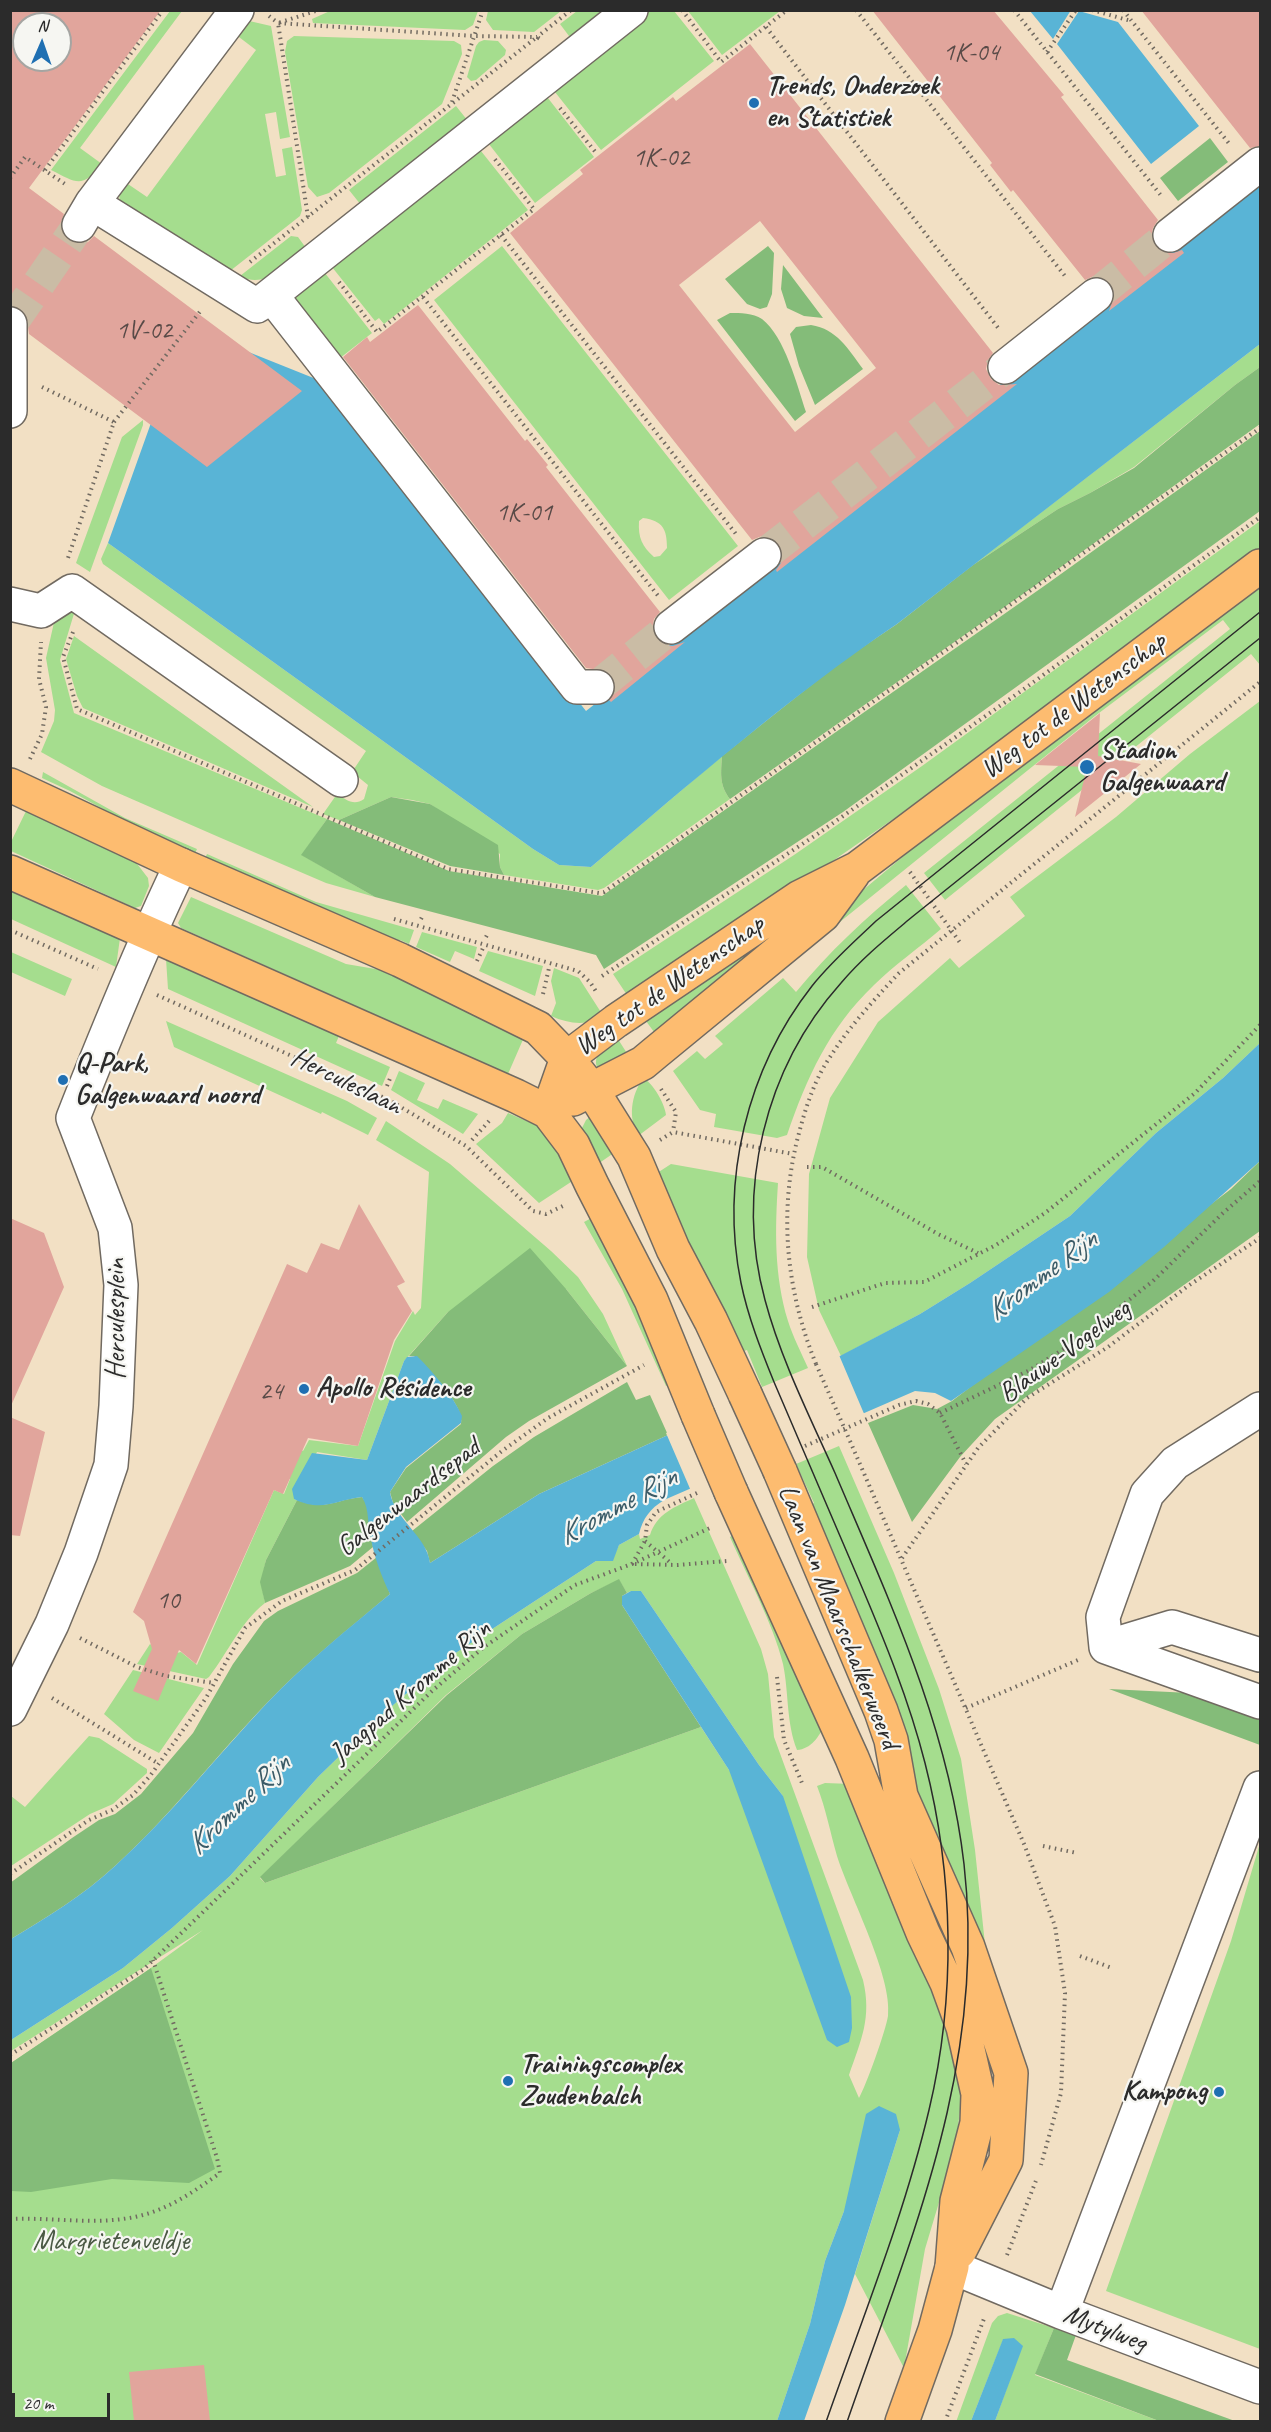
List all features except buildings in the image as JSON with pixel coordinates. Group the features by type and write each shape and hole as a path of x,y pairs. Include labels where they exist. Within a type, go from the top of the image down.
{"main road":[{"name":"Weg tot de Wetenschap","path":"548,1112 567,1058 616,1021 800,897 858,868 1260,566"},
{"path":"20,772 182,865 400,960 538,1028 567,1058"},
{"name":"Weg tot de Wetenschap","path":"548,1112 643,1063 823,915 858,868"},
{"name":"Herculeslaan","path":"10,872 548,1112"},
{"name":"Laan van Maarschalkerweerd","path":"567,1058 592,1090 634,1157 673,1249 711,1321 780,1471 881,1711 891,1740 901,1796 968,1947 1011,2073 1006,2160 952,2266"},
{"name":"Laan van Maarschalkerweerd","path":"548,1112 573,1145 651,1299 731,1492 852,1758 947,1983 963,2027 978,2094 977,2123 957,2201 952,2266 935,2331 902,2421"}],"street":[{"path":"237,10 85,214 222,284 257,306 631,10"},
{"path":"1177,230 1256,168"},
{"path":"271,295 577,687 597,687"},
{"path":"1012,361 1091,299"},
{"path":"10,324 10,411"},
{"path":"674,624 760,557"},
{"path":"10,604 41,611 72,591 341,780"},
{"name":"Herculesplein","path":"17,1695 52,1624 81,1553 111,1465 117,1395 121,1285 115,1228 73,1118 112,1016 182,865"},
{"path":"1106,1647 1103,1617 1147,1494 1175,1463 1260,1409"},
{"path":"1106,1647 1172,1627 1260,1655"},
{"path":"1106,1647 1260,1702"},
{"path":"1067,2298 1260,1788"},
{"name":"Mytylweg","path":"952,2266 1061,2312 1260,2387"}],"path":[{"path":"45,170 163,10"},
{"path":"262,10 278,23 474,36 537,37 550,43 566,63"},
{"path":"278,23 319,10"},
{"path":"452,103 483,10"},
{"path":"20,772 42,734 46,707 39,678 39,647 114,422 222,284 571,10"},
{"path":"682,10 721,62 787,10"},
{"path":"856,10 1091,299"},
{"path":"1014,10 1177,230"},
{"path":"1047,52 1076,10"},
{"path":"1092,10 1131,21"},
{"path":"1123,10 1256,168"},
{"path":"278,23 308,217"},
{"path":"766,27 1012,361"},
{"path":"296,226 377,332 534,209 475,134"},
{"path":"10,178 25,157 45,170 85,214"},
{"path":"501,236 760,557"},
{"path":"423,297 674,624"},
{"path":"11,373 114,422"},
{"path":"86,600 63,657 77,709 448,869 599,893 1260,428"},
{"path":"602,976 816,835 1023,689 1260,517"},
{"path":"945,2421 1038,2176 1061,2093 1065,1993 1055,1926 1024,1844 802,1331 790,1274 786,1219 793,1154 804,1112 824,1067 855,1020 899,973 1260,682"},
{"path":"910,872 961,944"},
{"name":"Herculeslaan","path":"10,930 389,1100 466,1146 533,1211 546,1214 562,1207"},
{"path":"544,1002 543,996 549,968"},
{"path":"812,1307 885,1283 924,1282 996,1245 1045,1213 1195,1093 1260,1025"},
{"path":"472,1140 490,1120"},
{"path":"807,1167 822,1167 938,1234 978,1254"},
{"path":"966,1464 939,1411 1030,1370 1087,1333 1153,1281 1260,1180"},
{"name":"Blauwe-Vogelweg","path":"902,1558 966,1464 992,1432 1027,1398 1108,1347 1188,1286 1260,1238"},
{"name":"Galgenwaardsepad","path":"10,1874 133,1795 159,1764 214,1683 245,1628 282,1601 355,1570 502,1451 548,1418 647,1363"},
{"name":"Jaagpad Kromme Rijn","path":"10,2055 144,1969 432,1691 484,1647 575,1586 632,1564 715,1525"},
{"path":"673,1565 645,1539 632,1564 673,1565 730,1561 727,1552"},
{"path":"52,1624 137,1667 166,1676 214,1683"},
{"path":"966,1708 1106,1647"},
{"path":"776,1667 784,1740 802,1783"},
{"path":"17,1695 159,1764"},
{"path":"1043,1846 1077,1853"},
{"path":"1080,1956 1112,1968"},
{"path":"10,2218 101,2220 139,2216 189,2196 220,2173 153,1960"}],"green space":[{"path":"488,10 561,11 534,32 493,30 486,20"},
{"path":"170,11 182,11 80,148 102,164 89,177 79,181 51,170"},
{"path":"330,11 478,11 473,25 465,30 313,23 312,19"},
{"path":"577,11 609,11 572,40 560,24"},
{"path":"648,11 674,11 714,61 601,150 551,87"},
{"path":"688,11 780,11 722,55"},
{"path":"245,20 271,26 290,137 280,139 276,112 265,114 276,177 286,175 282,149 292,147 302,210 300,216 230,271 120,203 119,194 125,182 147,197 256,50 235,34"},
{"path":"294,36 454,41 461,45 462,54 442,104 329,193 317,197 308,187 285,52 287,41"},
{"path":"484,40 498,41 506,50 505,55 476,80 471,81 467,77 476,46"},
{"path":"544,93 594,157 535,203 485,139"},
{"path":"456,106 468,121 361,205 349,190"},
{"path":"1210,138 1228,162 1178,201 1160,178"},
{"path":"477,146 528,210 384,324 379,318 375,321 328,262"},
{"path":"291,236 298,237 306,248 283,268 267,278 258,280 240,276"},
{"path":"502,246 738,546 669,600 434,300","holes":["643,518 655,521 665,531 667,548 660,556 654,557 646,549 640,537 639,521"]},
{"path":"768,246 774,253 772,294 767,307 760,309 747,304 725,279"},
{"path":"783,265 823,318 804,316 787,308 781,289"},
{"path":"321,268 372,333 335,362 294,300 296,292"},
{"path":"730,313 746,314 762,319 777,337 784,349 806,412 795,421 717,320"},
{"path":"811,325 835,335 863,369 815,405 799,366 790,334 796,327"},
{"path":"1260,344 1260,367 1134,467 1058,509 973,565"},
{"path":"1260,367 1260,424 1033,587 730,799 722,784 722,756 839,663 897,624 973,565 1058,509 1134,468"},
{"path":"143,420 90,572 76,563 122,437"},
{"path":"1260,431 1260,511 843,812 604,969 596,955 375,897 301,855 327,819 449,871 602,896 1047,584"},
{"path":"1260,521 1260,548 899,815 631,1001 613,974 794,855 922,766"},
{"path":"108,543 533,849 559,865 591,867 722,756 722,784 730,799 598,890 504,875 500,867 500,854 430,804 391,797 339,820 323,814 337,794 353,802 364,799 368,785 352,772 366,751 103,564 101,559"},
{"path":"1260,587 1260,665 1251,654 945,900 924,873 1230,629 1223,620 1095,716 799,955 794,948 968,802"},
{"path":"76,607 60,660 74,713 327,819 302,855 375,897 326,883 221,838 102,786 41,752 54,721 55,710 46,658 55,618"},
{"path":"74,636 313,807 83,708 66,659"},
{"path":"1260,701 1260,1043 1223,1078 1156,1133 1070,1216 920,1314 841,1356 819,1310 807,1257 809,1174 830,1098 878,1022 950,958 959,968 1025,916 1010,897 1116,817 1190,754"},
{"path":"43,772 125,818 197,849 193,858 42,778"},
{"path":"391,797 430,804 498,845 500,867 504,875 450,866 339,820"},
{"path":"27,809 131,856 148,878 149,886 141,906 135,908 11,851 10,844"},
{"path":"207,854 316,902 414,930 409,944 400,940 396,948 203,863"},
{"path":"906,885 941,929 882,978 844,1018 811,1073 787,1135 777,1138 714,1127 716,1114 700,1110 673,1071 697,1051 705,1059 723,1044 715,1036 783,978 796,992 848,936"},
{"path":"11,890 120,938 116,967 11,919"},
{"path":"191,897 346,964 405,974 525,1035 508,1074 181,928 178,923"},
{"path":"815,899 657,1036 643,1017"},
{"path":"422,932 477,947 474,959 455,951 450,962 416,947"},
{"path":"488,951 543,966 535,996 479,971"},
{"path":"11,952 72,979 65,996 11,972"},
{"path":"166,959 339,1036 336,1043 390,1067 382,1086 168,989"},
{"path":"554,968 579,978 604,1017 591,1022 578,1023 551,1016 556,1003 551,981"},
{"path":"166,1021 347,1101 377,1118 368,1135 322,1112 321,1114 174,1047"},
{"path":"616,1036 630,1058 605,1069 597,1067 599,1054"},
{"path":"399,1071 425,1083 417,1100 438,1109 443,1099 478,1114 463,1134 391,1090"},
{"path":"643,1078 658,1094 666,1115 638,1136 633,1121 632,1107"},
{"path":"508,1113 538,1126 577,1178 539,1203 476,1144 502,1123"},
{"path":"591,1116 621,1148 595,1166 582,1128"},
{"path":"386,1121 450,1164 578,1277 603,1314 627,1366 566,1289 448,1312 404,1361 367,1460 317,1452 294,1499 297,1500 266,1560 261,1582 265,1603 242,1628 209,1677 206,1679 137,1664 150,1644 165,1652 181,1652 197,1665 274,1490 284,1494 290,1479 281,1476 294,1447 303,1451 309,1440 358,1446 395,1341 413,1311 415,1315 421,1308 429,1172 376,1140"},
{"path":"1260,1161 1260,1231 995,1419 960,1457 912,1522 868,1423 913,1405 937,1409 952,1401 1231,1189"},
{"path":"671,1164 778,1183 776,1235 780,1286 790,1327 808,1368 762,1387 747,1350 734,1354 651,1177"},
{"path":"597,1215 676,1381 666,1386 622,1289 584,1222"},
{"path":"530,1248 627,1366 529,1421 506,1437 407,1522 393,1503 390,1492 406,1468 461,1424 461,1416 452,1397 420,1361 414,1356 409,1356 448,1312"},
{"path":"627,1382 636,1400 650,1395 668,1435 539,1494 430,1563 427,1551 412,1531 493,1466 534,1437"},
{"path":"839,1446 894,1573 939,1689 961,1759 975,1850 987,1963 976,1950 803,1509 814,1503 796,1464"},
{"path":"362,1497 367,1504 373,1547 350,1566 265,1603 260,1582 266,1560 297,1500 324,1505"},
{"name":"Trainingscomplex Zoudenbalch","path":"694,1498 761,1649 768,1674 774,1737 863,1980 866,2018 849,2075 859,2098 884,2033 888,2016 888,2000 877,1959 837,1856 817,1786 825,1783 852,1784 941,1990 960,2072 961,2104 955,2149 925,2249 904,2368 855,2274 900,2130 844,2211 825,2261 810,2324 777,2421 11,2421 11,2063 133,1981 203,1930 11,2051 11,2040 123,1968 172,1928 230,1876 318,1777 385,1712 448,1658 596,1561 612,1560 619,1545 639,1534 640,1539 650,1535 662,1516","holes":["619,1580 627,1593 641,1591 759,1765 783,1796 729,1770 701,1727 265,1883 260,1878 446,1695 522,1634 591,1593"]},
{"path":"741,1531 825,1724 814,1742 802,1749 797,1750 793,1739 785,1675 779,1648 730,1537"},
{"path":"377,1557 390,1594 296,1674 248,1723 155,1827 103,1877 11,1939 10,1883 72,1838 99,1820 115,1814 141,1794 193,1733 233,1664 264,1621 278,1611 357,1573"},
{"path":"619,1579 627,1593 622,1596 622,1605 701,1727 265,1883 260,1877 447,1695 522,1634"},
{"path":"133,1670 204,1688 159,1753 134,1740 104,1714"},
{"path":"1109,1689 1190,1693 1260,1718 1260,1745"},
{"path":"89,1736 99,1738 147,1769 147,1773 113,1804 90,1814 11,1866 11,1796 25,1807"},
{"name":"Kampong","path":"1260,1843 1260,2349 1106,2291 1231,1941"},
{"path":"151,1968 215,2169 189,2183 112,2179 31,2192 11,2191 11,2063"},
{"path":"1007,2313 1054,2328 1035,2375 1159,2421 995,2421 1022,2346 1003,2340 971,2421 956,2422 992,2323 998,2316"},
{"path":"1054,2328 1076,2335 1067,2360 1235,2421 1159,2421 1035,2374"}],"water":[{"path":"1030,10 1071,10 1053,39 1030,11"},
{"path":"1079,11 1118,22 1199,126 1151,164 1057,44"},
{"path":"1260,180 1260,344 897,624 779,711 591,867 559,865 533,849 108,543 156,409 236,347 326,383 586,711"},
{"name":"Kromme Rijn","path":"1260,1043 1260,1161 1164,1247 1109,1292 951,1401 935,1393 915,1391 664,1500 648,1514 639,1534 619,1545 613,1561 596,1561 448,1658 385,1712 318,1777 230,1876 172,1928 123,1968 11,2040 11,1939 103,1877 155,1827 281,1688 390,1594 374,1553 366,1507 362,1497 313,1505 294,1499 292,1489 312,1453 367,1460 407,1357 417,1356 448,1392 462,1416 461,1423 406,1467 390,1492 398,1511 423,1544 430,1563 539,1494 668,1435 756,1400 920,1314 970,1283 1070,1216 1156,1133 1223,1078"},
{"path":"631,1591 641,1591 759,1765 783,1796 851,1997 852,2028 849,2042 837,2047 827,2040 729,1770 622,1605 622,1596"},
{"path":"879,2106 896,2114 900,2130 845,2305 804,2421 777,2421 810,2324 825,2261 844,2211 866,2114"},
{"path":"1014,2338 1023,2346 995,2421 971,2421 1003,2339"}],"pier":[{"path":"839,1355 865,1416 716,1480 691,1422 754,1398"},
{"path":"685,1425 710,1483 691,1491 666,1433"}],"tunnel":[{"path":"11,324 79,225"},
{"path":"1096,295 1170,235"},
{"path":"764,555 1005,367"},
{"path":"597,687 671,627"}],"tram line":[{"path":"826,2422 895,2228 929,2110 944,2024 948,1937 946,1893 935,1806 919,1739 904,1693 868,1601 769,1370 744,1296 735,1244 734,1205 737,1166 744,1127 755,1089 789,1018 812,986 835,960 876,921 1260,612"},
{"path":"847,2422 918,2217 938,2149 954,2080 964,2010 968,1938 964,1864 945,1762 914,1664 876,1568 788,1366 765,1300 757,1258 754,1216 756,1174 763,1132 776,1092 793,1053 815,1017 857,965 912,917 1260,638"}],"place":[{"name":"Trends, Onderzoek en Statistiek","path":"754,103"},
{"name":"Stadion Galgenwaard","path":"1087,767"},
{"name":"Q-Park, Galgenwaard noord","path":"63,1080"},
{"name":"Apollo Résidence","path":"304,1389"},
{"name":"Trainingscomplex Zoudenbalch","path":"508,2081"},
{"name":"Kampong","path":"1219,2092"}],"park label":[{"name":"Margrietenveldje","path":"111,2242"}]}
